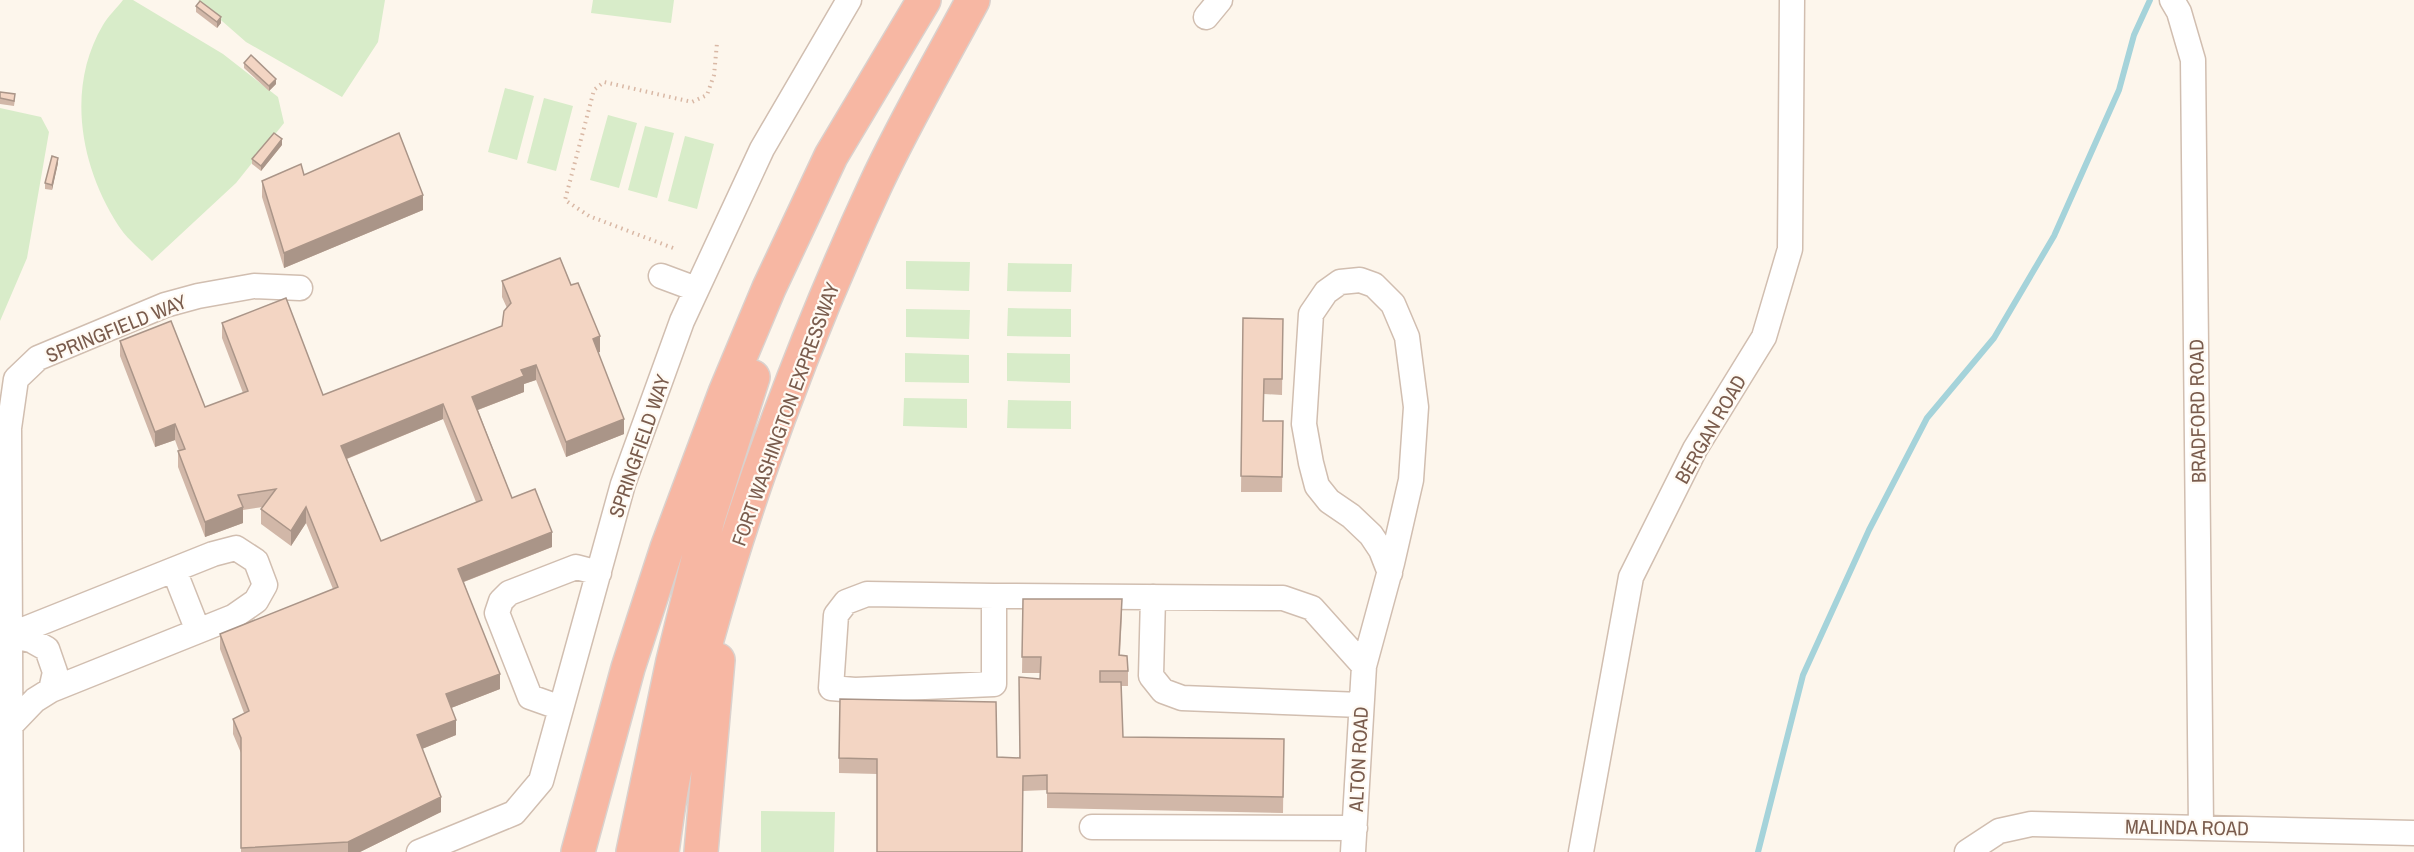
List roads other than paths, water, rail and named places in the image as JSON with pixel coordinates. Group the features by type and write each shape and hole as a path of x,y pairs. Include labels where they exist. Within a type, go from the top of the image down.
{"highway":[{"path":"578,852 628,668 667,548 725,393 769,288 831,156 925,0"},
{"path":"633,852 673,662 708,519 767,334 840,168 925,0"},
{"name":"FORT WASHINGTON EXPRESSWAY","path":"662,852 674,773 696,680 752,495 796,372 875,185 973,0"},
{"path":"701,852 724,586"}],"street":[{"name":"SPRINGFIELD WAY","path":"419,852 514,813 541,781 623,484 682,321 762,149 849,0"},
{"name":"BERGAN ROAD","path":"1581,852 1631,577 1695,449 1764,337 1790,249 1792,0"},
{"name":"BRADFORD ROAD","path":"2172,0 2179,12 2193,60 2201,827"},
{"path":"661,276 696,289"},
{"name":"ALTON ROAD","path":"1353,852 1364,666 1390,573 1411,480 1416,407 1407,337 1393,303 1374,285 1360,280 1340,282 1326,292 1311,314 1304,424 1317,486 1329,501 1352,516 1371,535 1381,550 1390,573"},
{"name":"SPRINGFIELD WAY","path":"11,852 9,428 16,379 38,358 165,305 198,296 254,286 300,288"},
{"path":"10,635 236,548 256,561 265,585 256,601 233,617 51,690 34,700 11,725"},
{"path":"561,708 530,697 496,613 501,601 509,593 576,567 599,573"},
{"path":"174,570 198,631"},
{"path":"994,596 994,684 855,690 831,688 836,615 846,602 874,594 1283,598 1312,608 1364,666"},
{"path":"1153,597 1151,676 1162,691 1182,698 1361,705"},
{"path":"10,635 31,640 47,649 55,672 51,690"},
{"name":"MALINDA ROAD","path":"1967,852 1999,831 2031,824 2414,833"},
{"path":"1092,827 1354,828"}],"waterway":[{"path":"1758,852 1803,675 1869,530 1927,418 1994,338 2054,236 2119,90 2134,35 2150,0"}]}
